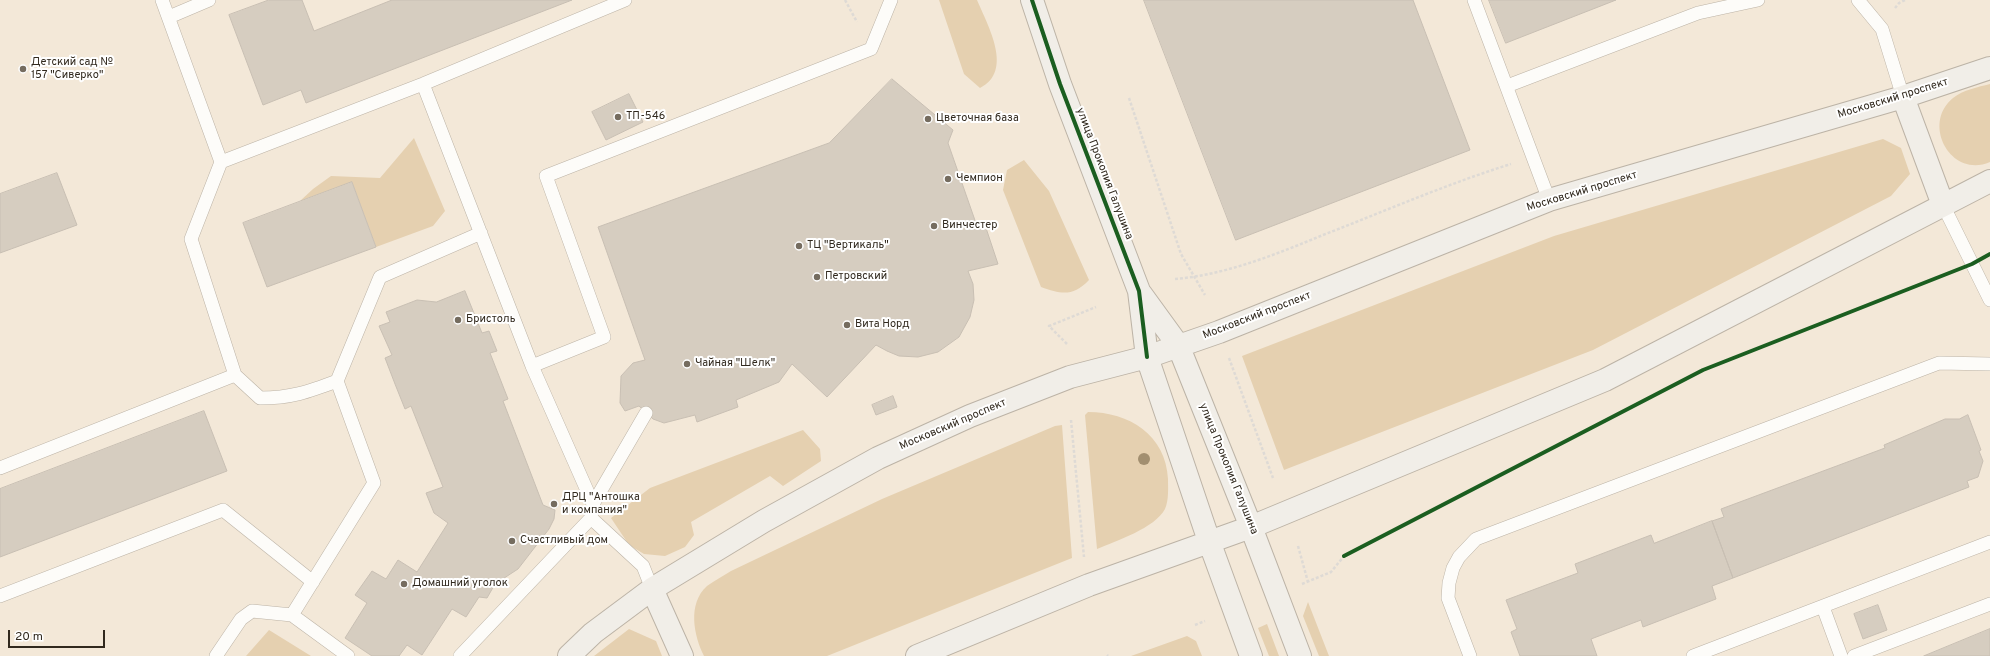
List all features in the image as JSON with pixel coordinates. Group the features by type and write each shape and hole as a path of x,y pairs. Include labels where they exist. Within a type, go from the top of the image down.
{"main road":[{"name":"улица Прокопия Галушина","path":"1032,0 1060,84 1139,291 1147,357 1209,541 1251,656"},
{"name":"Московский проспект","path":"569,656 593,633 652,589 792,505 878,458 970,416 1070,377 1147,357 1219,332 1549,200 1903,98 1990,68"},
{"path":"1903,98 1943,205"},
{"path":"917,656 1089,584 1251,527 1606,380 1990,181"},
{"name":"улица Прокопия Галушина","path":"1139,291 1178,345 1251,527 1300,656"},
{"path":"652,589 682,656"}],"lane":[{"path":"162,0 221,162 191,238 235,375 260,398 278,398 303,394 337,381"},
{"path":"169,17 209,0"},
{"path":"221,162 423,84 625,0"},
{"path":"532,366 604,337 546,176 872,49 887,14 891,0"},
{"path":"1474,0 1549,200"},
{"path":"1507,86 1698,13 1758,0"},
{"path":"1858,0 1882,29 1903,98"},
{"path":"423,84 532,366 593,504"},
{"path":"1943,205 1990,300"},
{"path":"292,616 374,483 337,381 380,277 481,233"},
{"path":"1470,656 1448,598 1449,583 1453,568 1459,557 1476,539 1939,362 1990,364"},
{"path":"0,468 235,375"},
{"path":"460,656 591,518 593,504 646,413"},
{"path":"0,596 223,510 313,582"},
{"path":"591,518 643,566 652,589"},
{"path":"1692,656 1990,542"},
{"path":"1854,656 1990,604"},
{"path":"1823,607 1841,656"},
{"path":"216,656 241,619 252,611 292,616 348,656"}],"path":[{"path":"1129,98 1181,254 1206,295"},
{"path":"1175,279 1196,277 1279,253 1431,192 1509,165"},
{"path":"1298,546 1308,582 1331,572 1344,556 1702,370 1972,264"},
{"path":"1067,344 1048,326 1096,307"},
{"path":"1229,356 1273,478"},
{"path":"1071,420 1084,557"},
{"path":"1195,625 1205,621"}],"shaded area":[{"path":"939,0 977,0 992,35 997,60 995,71 990,80 980,88 964,74"},
{"path":"1990,84 1990,162 1976,165 1963,163 1953,156 1945,146 1940,134 1940,121 1944,109 1953,98 1961,93"},
{"path":"414,138 445,211 433,226 376,247 352,182 300,201 331,176 380,178"},
{"path":"1883,139 1901,148 1910,174 1891,196 1593,350 1284,470 1242,356 1554,236"},
{"path":"1024,160 1049,191 1089,280 1072,292 1061,292 1041,287 1003,190 1007,170"},
{"path":"1088,412 1118,416 1143,429 1153,438 1160,450 1166,463 1168,479 1167,502 1165,509 1160,516 1144,528 1097,549 1085,415"},
{"path":"1062,425 1072,558 827,656 704,656 695,630 695,611 701,593 713,582 731,571 882,499 1055,426"},
{"path":"803,430 820,449 821,461 783,486 770,476 691,522 694,535 685,547 665,556 644,554 629,545 611,518 650,488"},
{"path":"1308,602 1329,656 1319,656 1303,616"},
{"path":"1267,624 1279,656 1269,656 1258,628"},
{"path":"629,629 656,641 662,656 594,656"},
{"path":"269,630 311,656 246,656"},
{"path":"1187,636 1196,641 1202,656 1131,656"}],"building":[{"path":"269,0 302,0 314,31 392,0 572,0 306,103 301,90 263,105 229,15"},
{"path":"1144,0 1413,0 1470,150 1236,240"},
{"path":"1489,0 1616,0 1506,43"},
{"name":"ТЦ \"Вертикаль\"","path":"892,79 953,130 948,143 978,229 986,228 998,264 968,271 973,284 974,300 970,317 959,337 938,352 918,357 899,356 876,345 827,397 792,364 779,382 736,400 738,407 697,422 695,415 664,423 653,419 639,406 625,411 620,403 621,376 633,363 645,360 598,227 829,143"},
{"name":"ТП-546","path":"629,94 643,122 606,140 592,112"},
{"path":"57,173 77,225 0,253 0,194"},
{"path":"352,182 376,247 267,287 243,223"},
{"path":"465,291 482,333 489,331 497,351 490,353 508,399 503,401 543,505 555,510 554,519 549,529 518,569 495,584 487,598 479,597 466,617 452,609 422,655 407,645 399,656 372,656 345,638 367,603 355,595 372,571 386,579 398,560 417,572 448,523 434,513 426,493 443,487 411,406 405,409 395,384 385,358 392,355 379,326 390,322 386,312 417,300 436,302"},
{"path":"893,396 897,407 876,415 872,405"},
{"path":"204,411 227,471 0,557 0,489"},
{"path":"1968,415 1981,450 1979,451 1983,461 1978,477 1967,481 1969,487 1733,578 1712,521 1724,517 1721,509 1885,448 1884,445 1945,419 1959,419"},
{"path":"1712,521 1733,578 1712,586 1716,599 1643,627 1641,620 1591,639 1597,656 1520,656 1511,632 1517,629 1506,600 1578,573 1575,564 1651,535 1654,543"},
{"path":"1878,605 1887,630 1863,639 1854,614"},
{"path":"1990,629 1990,656 1924,656"}],"cycle path":[{"path":"1032,0 1060,84 1139,291 1147,357"},
{"path":"1344,556 1703,370 1972,264 1990,254"}],"place":[{"name":"Детский сад № 157 \"Сиверко\"","path":"23,69"},
{"name":"ТП-546","path":"618,117"},
{"name":"Цветочная база","path":"928,119"},
{"name":"Чемпион","path":"948,179"},
{"name":"Винчестер","path":"934,226"},
{"name":"ТЦ \"Вертикаль\"","path":"799,246"},
{"name":"Петровский","path":"817,277"},
{"name":"Бристоль","path":"458,320"},
{"name":"Вита Норд","path":"847,325"},
{"name":"Чайная \"Шелк\"","path":"687,364"},
{"name":"ДРЦ \"Антошка и компания\"","path":"554,504"},
{"name":"Счастливый дом","path":"512,541"},
{"name":"Домашний уголок","path":"404,584"}]}
